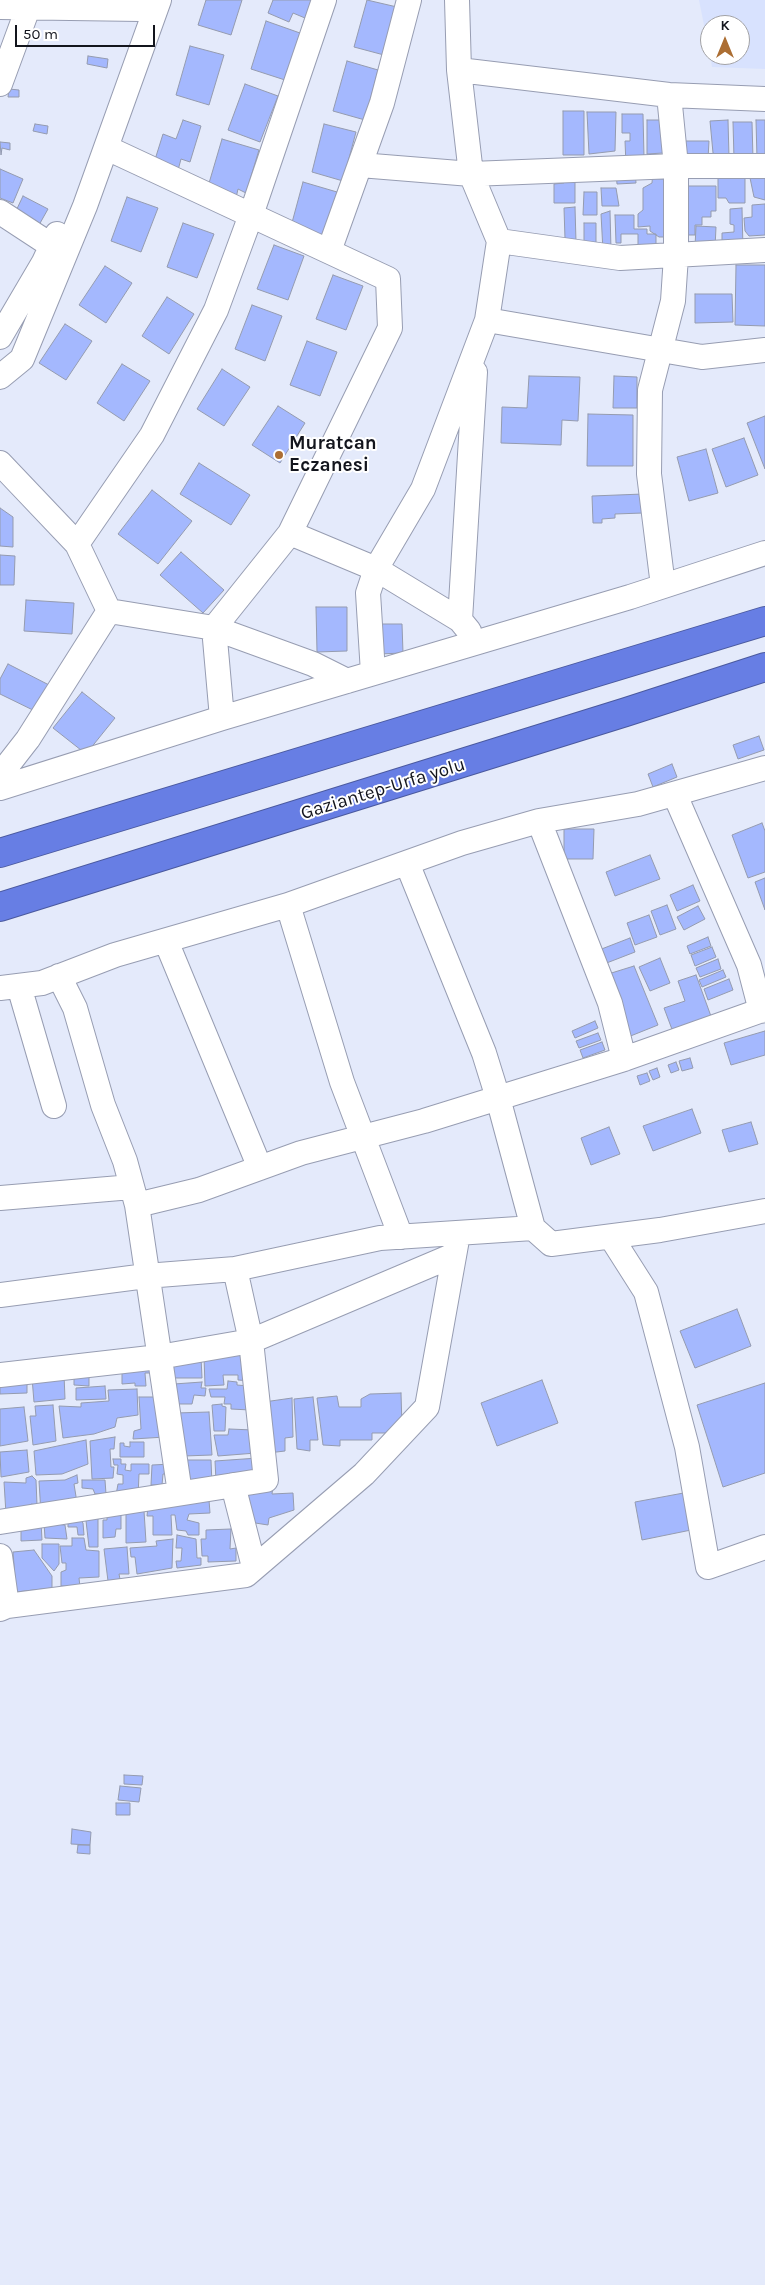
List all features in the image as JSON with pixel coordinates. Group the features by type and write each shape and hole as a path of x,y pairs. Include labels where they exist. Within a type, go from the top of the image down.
{"highway":[{"path":"0,853 765,622"},
{"name":"Gaziantep-Urfa yolu","path":"0,907 617,715 765,666"}],"street":[{"path":"77,544 152,435 216,310 251,215 324,0"},
{"path":"329,251 382,103 409,0"},
{"path":"373,673 368,593 376,569 423,489 487,320 499,241 471,174 459,70 457,0"},
{"path":"0,7 28,8 148,3"},
{"path":"0,377 22,359 85,206 106,148 148,3"},
{"path":"0,337 52,246 88,160 148,3"},
{"path":"0,84 28,8"},
{"path":"459,70 669,95 765,100"},
{"path":"663,586 649,474 650,390 673,301 676,256 676,166 669,95"},
{"path":"106,148 388,279 390,328 290,533 214,628 222,718"},
{"path":"360,165 471,174 676,166 765,166"},
{"path":"0,212 52,246"},
{"path":"499,241 620,258 765,250"},
{"path":"487,320 702,357 765,350"},
{"path":"460,620 476,347"},
{"path":"0,463 77,544 109,611"},
{"path":"290,533 376,569 460,620 478,642"},
{"path":"0,788 222,718 663,586 765,553"},
{"path":"109,611 214,628 313,664 347,680"},
{"path":"0,775 28,739 109,611"},
{"path":"54,1106 10,987 42,983 115,955 288,905 462,843 539,821 638,804 765,768"},
{"path":"0,1198 134,1196 200,1190 301,1153 424,1121 624,1059 763,1010 749,965 675,794"},
{"path":"539,821 610,1003 624,1059"},
{"path":"407,863 484,1053 498,1098 532,1228 551,1244 660,1230 765,1211"},
{"path":"288,905 362,1138 401,1237"},
{"path":"166,940 260,1168"},
{"path":"59,976 75,1008 103,1105 125,1161 134,1196 167,1398 180,1494"},
{"path":"0,1376 159,1357 250,1341 456,1244 532,1228"},
{"path":"610,1236 646,1292 687,1446 708,1567 765,1547"},
{"path":"0,1295 146,1276 235,1270 380,1238 401,1237 456,1244"},
{"path":"0,1556 4,1608 246,1574 364,1474 427,1407 456,1244"},
{"path":"0,1522 266,1480 250,1341 235,1270"},
{"path":"233,1485 254,1567"}],"shaded area":[{"path":"699,0 765,0 765,69 712,67 712,65 750,65 750,15 702,15"}],"building":[{"path":"206,0 242,0 231,35 198,25"},
{"path":"273,0 312,0 305,18 293,13 289,22 268,13"},
{"path":"367,0 397,7 384,55 354,47"},
{"path":"266,21 300,33 285,80 251,69"},
{"path":"190,46 224,55 209,105 176,95"},
{"path":"88,56 108,59 107,68 87,64"},
{"path":"347,61 378,70 365,120 333,111"},
{"path":"245,84 278,96 260,142 228,130"},
{"path":"9,89 19,90 19,97 8,97"},
{"path":"563,111 584,111 584,155 563,155"},
{"path":"587,112 616,112 615,151 589,154"},
{"path":"622,114 643,114 644,157 626,165 625,141 630,141 630,133 622,133"},
{"path":"183,120 201,126 190,162 181,159 177,174 153,166 163,134 176,139"},
{"path":"647,120 662,120 663,153 647,154"},
{"path":"728,120 729,157 720,157 713,153 710,121"},
{"path":"756,120 765,120 765,160 757,159"},
{"path":"733,122 752,122 753,159 734,159"},
{"path":"35,124 48,126 47,134 33,131"},
{"path":"324,124 356,132 343,181 312,172"},
{"path":"222,139 259,150 246,193 238,189 236,198 207,190"},
{"path":"682,141 709,141 708,159 682,158"},
{"path":"0,142 10,143 10,150 2,148 1,155"},
{"path":"0,169 23,179 13,203 0,198"},
{"path":"635,170 636,183 617,184 616,171"},
{"path":"653,170 670,171 668,237 659,237 650,231 650,226 638,227 638,214 643,210 643,188 652,183"},
{"path":"575,172 575,203 554,203 554,184 564,183 564,173"},
{"path":"749,173 765,173 765,200 754,197"},
{"path":"718,174 745,174 745,203 729,203 726,198 718,198"},
{"path":"303,182 337,192 324,239 290,230"},
{"path":"688,186 716,186 716,211 711,211 711,217 702,217 702,225 695,225 695,235 687,235"},
{"path":"601,188 616,188 619,206 602,206"},
{"path":"584,192 597,192 597,215 583,215"},
{"path":"23,196 48,209 39,225 15,213"},
{"path":"127,197 158,208 141,252 111,241"},
{"path":"765,204 765,235 749,236 745,231 744,218 752,217 752,205"},
{"path":"575,207 576,242 565,239 564,208"},
{"path":"742,208 743,249 722,250 722,233 734,232 734,225 730,224 730,209"},
{"path":"610,211 611,250 603,251 601,214"},
{"path":"615,215 634,215 634,229 647,229 647,234 656,234 656,251 638,255 638,234 621,234 621,243 616,243"},
{"path":"183,223 214,234 197,278 167,267"},
{"path":"584,223 596,223 596,244 584,244"},
{"path":"696,226 716,227 715,248 695,247"},
{"path":"274,245 304,256 288,300 257,289"},
{"path":"736,265 765,265 765,326 735,325"},
{"path":"105,266 132,283 106,323 79,305"},
{"path":"333,275 363,286 346,330 316,319"},
{"path":"695,294 732,294 733,322 695,323"},
{"path":"167,297 194,314 169,354 142,336"},
{"path":"252,305 282,316 265,361 235,349"},
{"path":"65,324 92,341 66,380 39,363"},
{"path":"307,341 337,352 320,396 290,385"},
{"path":"122,364 150,381 124,421 97,403"},
{"path":"222,369 250,387 224,426 197,409"},
{"path":"529,376 580,377 578,421 562,420 561,445 501,443 502,407 527,408"},
{"path":"614,376 637,377 637,408 613,408"},
{"path":"278,406 305,423 280,463 252,445"},
{"path":"588,414 633,415 633,466 587,466"},
{"path":"765,416 765,469 747,423"},
{"path":"744,438 758,475 726,487 712,449"},
{"path":"706,449 718,493 689,501 677,457"},
{"path":"199,463 250,495 231,525 180,494"},
{"path":"152,490 192,521 158,564 118,534"},
{"path":"643,494 643,513 615,514 615,518 602,519 602,523 593,523 592,496"},
{"path":"0,508 13,517 13,547 0,546"},
{"path":"181,552 224,590 203,613 160,575"},
{"path":"0,555 15,556 14,585 0,585"},
{"path":"26,600 74,603 72,634 24,631"},
{"path":"316,607 347,607 347,651 317,652"},
{"path":"379,624 402,624 403,653 379,654"},
{"path":"8,664 53,687 39,713 0,694 0,679"},
{"path":"82,692 115,718 86,754 53,728"},
{"path":"759,736 764,750 738,759 733,745"},
{"path":"672,764 677,777 653,787 648,774"},
{"path":"762,823 765,831 765,872 748,878 732,835"},
{"path":"564,829 594,829 593,859 564,859"},
{"path":"650,855 660,879 615,896 606,872"},
{"path":"765,878 765,910 755,882"},
{"path":"693,885 700,901 677,911 670,895"},
{"path":"667,905 676,929 660,935 651,911"},
{"path":"698,906 705,919 684,930 677,917"},
{"path":"649,915 657,937 635,945 627,923"},
{"path":"708,937 711,946 690,954 687,946"},
{"path":"630,938 635,952 604,964 599,950"},
{"path":"712,947 716,957 695,966 691,955"},
{"path":"660,958 670,983 650,991 639,967"},
{"path":"718,959 721,969 700,977 696,968"},
{"path":"634,966 658,1025 628,1037 605,975"},
{"path":"723,970 726,977 702,987 699,980"},
{"path":"696,975 712,1019 673,1032 664,1008 685,1001 678,981"},
{"path":"729,979 733,990 708,1000 704,989"},
{"path":"595,1021 598,1028 575,1038 572,1031"},
{"path":"765,1031 765,1055 731,1065 724,1043"},
{"path":"598,1033 601,1040 579,1048 576,1041"},
{"path":"602,1042 605,1050 583,1058 580,1050"},
{"path":"690,1058 693,1068 682,1071 679,1061"},
{"path":"676,1062 679,1070 671,1073 668,1065"},
{"path":"657,1068 660,1077 653,1080 649,1071"},
{"path":"647,1073 650,1081 640,1085 637,1076"},
{"path":"692,1109 701,1133 653,1151 643,1126"},
{"path":"751,1122 758,1144 729,1152 722,1130"},
{"path":"609,1127 620,1154 591,1165 581,1138"},
{"path":"737,1309 751,1346 695,1368 680,1331"},
{"path":"247,1351 251,1381 238,1380 238,1375 223,1375 224,1385 205,1386 204,1356"},
{"path":"201,1357 202,1378 172,1378 170,1360"},
{"path":"156,1361 157,1373 145,1373 146,1386 135,1386 135,1383 122,1384 122,1365"},
{"path":"74,1373 89,1373 89,1386 74,1385"},
{"path":"64,1374 65,1399 34,1402 32,1378"},
{"path":"27,1376 27,1393 0,1394 0,1380"},
{"path":"542,1380 558,1423 497,1446 481,1403"},
{"path":"228,1381 237,1382 237,1385 249,1386 250,1410 231,1409 231,1404 224,1404 225,1397 211,1397 209,1389 227,1389"},
{"path":"202,1382 201,1388 206,1388 205,1396 194,1395 192,1404 175,1404 174,1384"},
{"path":"765,1383 765,1473 723,1487 697,1405"},
{"path":"105,1386 106,1399 76,1400 76,1388"},
{"path":"137,1389 138,1415 117,1418 115,1427 94,1434 63,1438 59,1406 81,1407 81,1403 109,1401 108,1390"},
{"path":"401,1393 402,1427 394,1433 372,1433 372,1440 340,1440 340,1446 323,1445 317,1398 337,1396 339,1407 361,1407 361,1399 370,1394"},
{"path":"139,1397 163,1397 165,1437 133,1439 134,1431 141,1429"},
{"path":"313,1397 318,1440 310,1440 310,1451 297,1449 294,1399"},
{"path":"292,1398 293,1437 285,1438 285,1451 268,1453 264,1402"},
{"path":"222,1404 222,1406 226,1407 225,1431 214,1431 212,1405"},
{"path":"53,1405 56,1441 33,1445 30,1416 36,1416 35,1406"},
{"path":"24,1407 28,1441 0,1446 0,1409"},
{"path":"209,1412 212,1455 184,1456 176,1413"},
{"path":"229,1429 253,1430 256,1453 218,1456 214,1435 228,1435"},
{"path":"115,1437 114,1449 110,1449 111,1467 114,1467 113,1478 92,1479 90,1441"},
{"path":"86,1440 88,1464 62,1474 36,1475 34,1451"},
{"path":"130,1442 144,1442 144,1457 120,1457 120,1443 130,1447"},
{"path":"27,1450 29,1472 1,1477 0,1452"},
{"path":"258,1458 261,1476 216,1481 215,1461"},
{"path":"113,1459 121,1459 121,1464 126,1464 125,1470 131,1471 131,1464 149,1464 149,1474 139,1474 138,1497 116,1495 118,1484 123,1484 123,1475 117,1474 118,1465 114,1465"},
{"path":"184,1460 211,1460 212,1485 188,1490"},
{"path":"172,1464 172,1474 163,1474 162,1485 151,1485 152,1465"},
{"path":"77,1475 78,1483 74,1484 78,1509 41,1514 39,1481 65,1480"},
{"path":"32,1476 36,1480 37,1505 31,1504 30,1514 6,1514 4,1482 26,1483 26,1478"},
{"path":"82,1480 105,1480 106,1494 95,1494 93,1489 82,1488"},
{"path":"273,1486 272,1494 293,1493 294,1510 269,1518 268,1525 249,1522 247,1496 249,1490"},
{"path":"689,1492 696,1529 642,1540 635,1502"},
{"path":"209,1500 210,1513 189,1514 187,1520 199,1523 199,1535 188,1535 186,1531 177,1530 175,1515 171,1515 172,1535 153,1535 153,1516 147,1516 148,1506"},
{"path":"144,1511 146,1542 126,1543 126,1512"},
{"path":"85,1512 98,1517 98,1547 89,1547"},
{"path":"107,1513 121,1513 121,1529 116,1529 115,1537 103,1538 103,1520 107,1520"},
{"path":"68,1517 79,1518 83,1523 84,1535 78,1535 77,1527 68,1527"},
{"path":"21,1522 41,1522 42,1540 21,1541"},
{"path":"44,1523 65,1525 67,1539 45,1538"},
{"path":"231,1529 230,1549 236,1548 236,1561 208,1562 208,1556 202,1556 201,1539 206,1539 206,1530"},
{"path":"177,1535 196,1539 197,1558 201,1558 201,1565 177,1568 176,1561 181,1561 182,1548 176,1548"},
{"path":"72,1538 84,1538 86,1550 99,1551 99,1577 79,1578 80,1587 61,1586 61,1572 66,1570 66,1563 62,1563 60,1546 72,1546"},
{"path":"173,1539 172,1568 137,1574 135,1557 131,1557 130,1548 157,1546 156,1541"},
{"path":"42,1544 59,1544 59,1564 54,1571 42,1558"},
{"path":"127,1547 129,1574 119,1574 120,1579 108,1581 104,1549"},
{"path":"34,1550 52,1576 52,1588 16,1592 13,1552"},
{"path":"124,1775 143,1776 142,1785 124,1784"},
{"path":"120,1786 141,1788 139,1802 118,1800"},
{"path":"116,1803 130,1803 130,1815 116,1815"},
{"path":"72,1829 91,1832 90,1845 71,1844"},
{"path":"78,1845 90,1845 90,1854 77,1853"}],"place":[{"name":"Muratcan Eczanesi","path":"279,455"}]}
